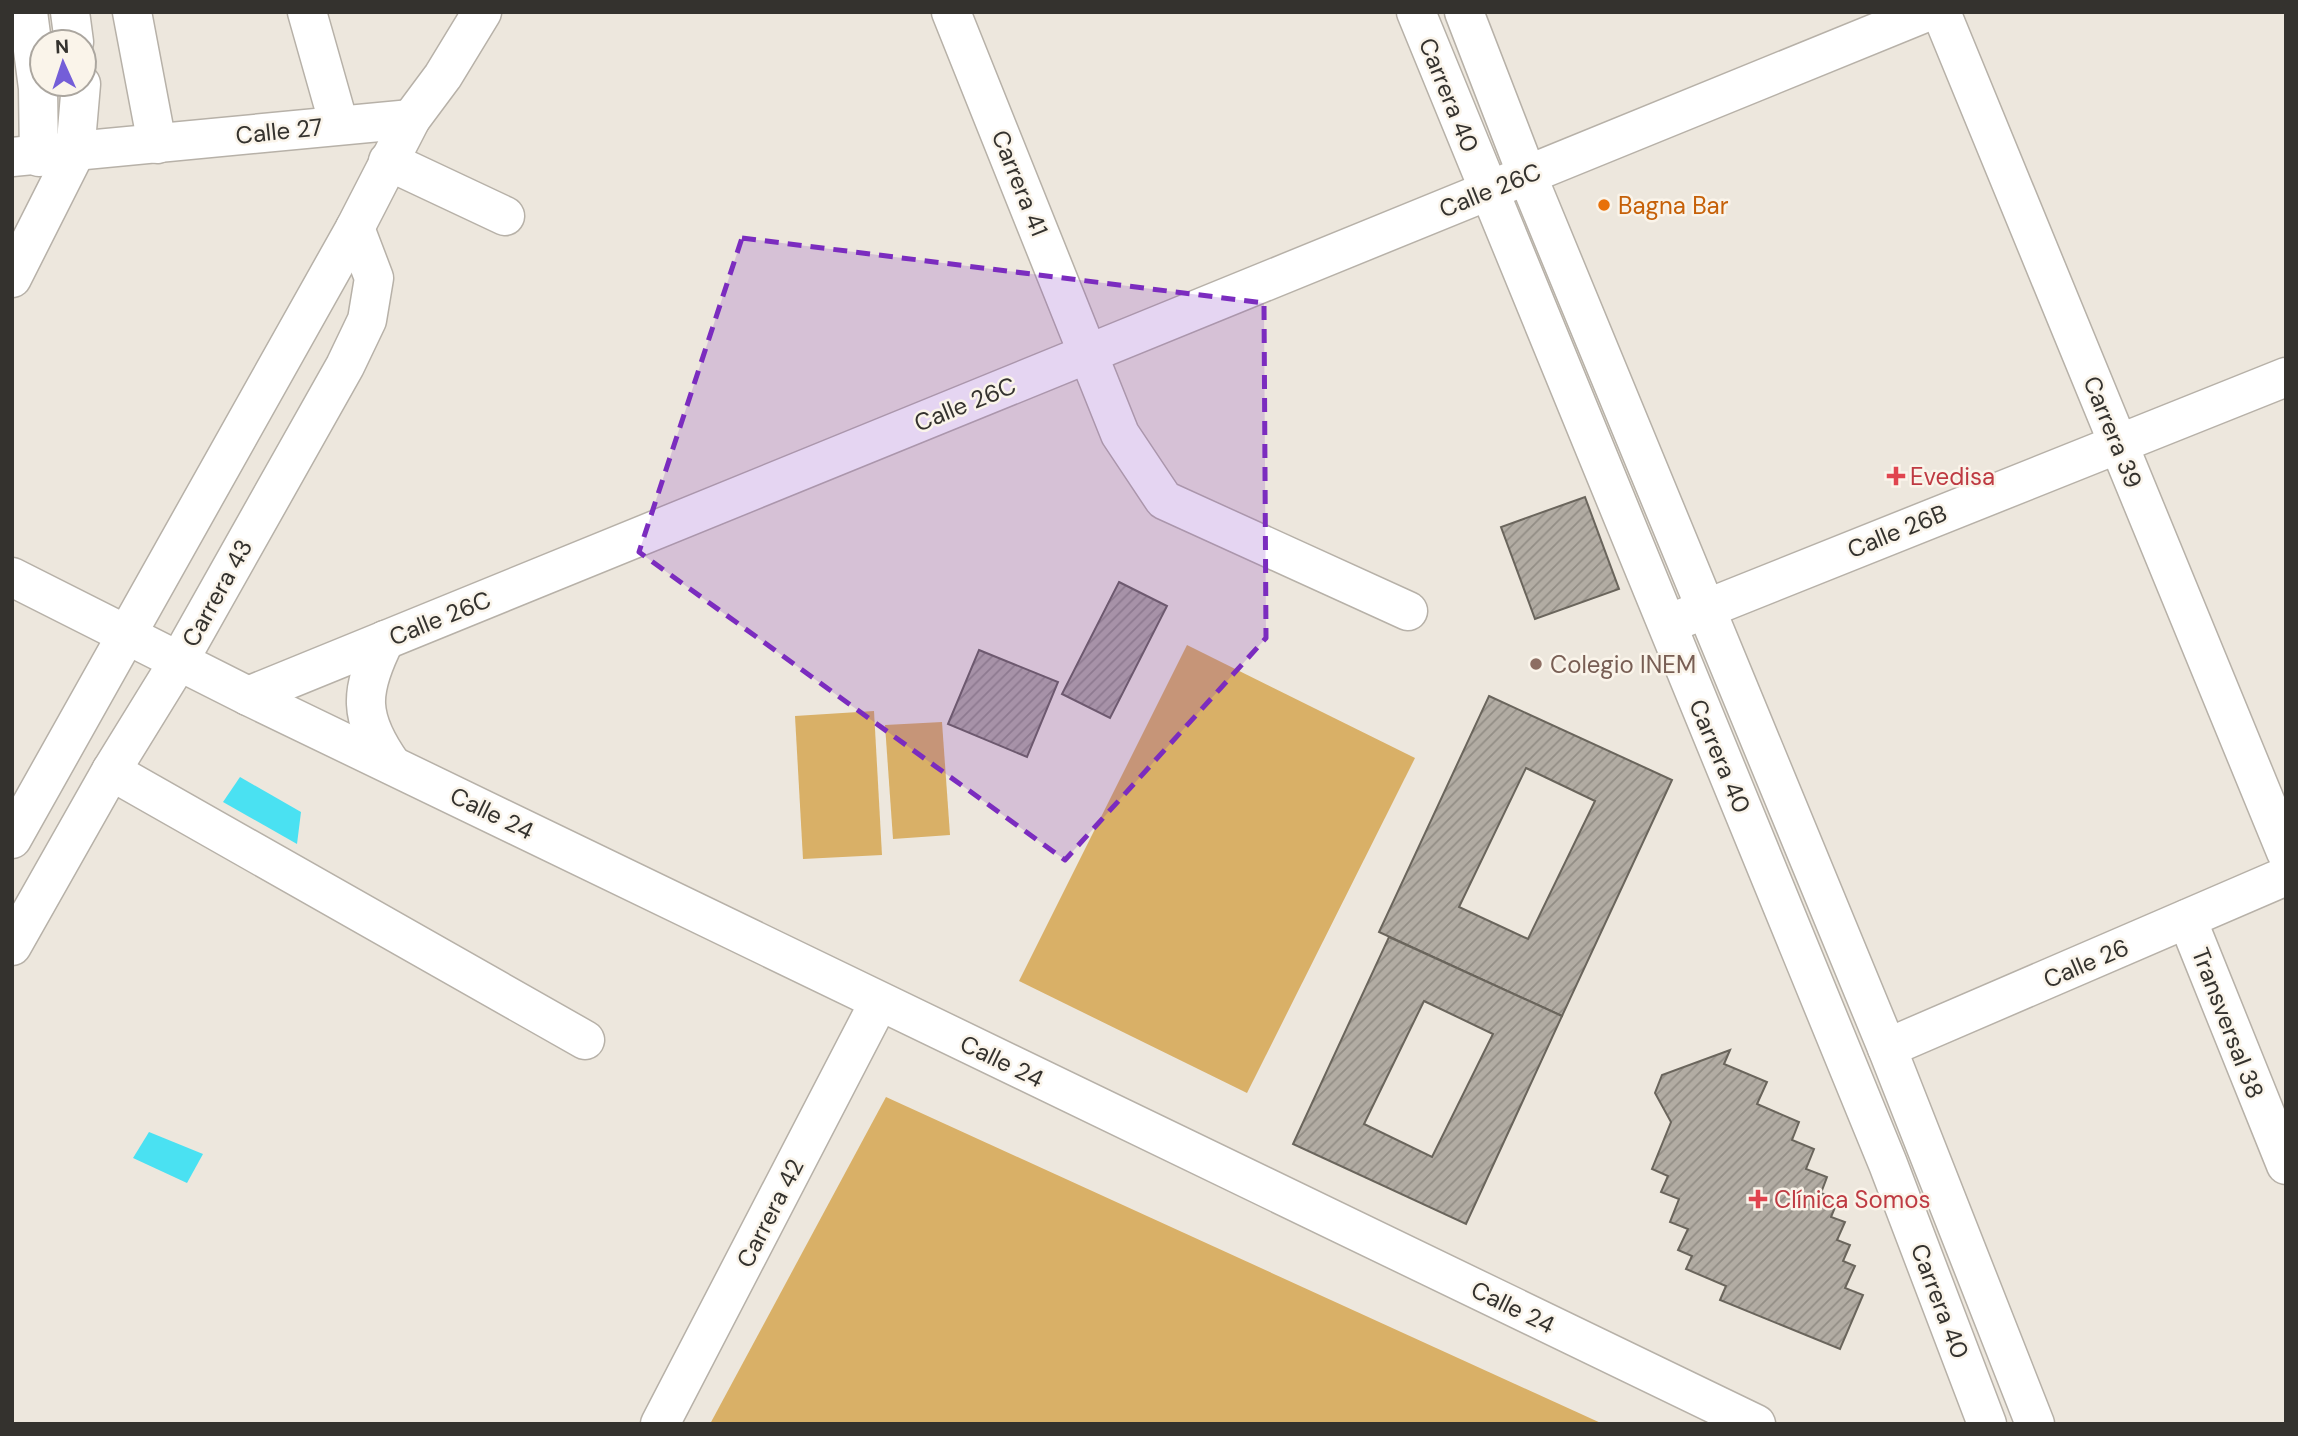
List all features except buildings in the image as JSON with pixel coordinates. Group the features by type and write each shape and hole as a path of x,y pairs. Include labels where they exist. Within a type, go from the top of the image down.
{"street":[{"path":"12,278 32,158 38,88 28,12"},
{"path":"132,12 157,144"},
{"path":"307,12 338,125"},
{"path":"12,839 355,228 411,119 443,76 482,12"},
{"name":"Carrera 41","path":"951,12 1120,434 1164,500 1408,611"},
{"name":"Carrera 40","path":"1416,12 1888,1164 1987,1424"},
{"name":"Carrera 40","path":"1464,12 1527,175 1887,1048 2035,1424"},
{"name":"Calle 26C","path":"248,696 1927,12"},
{"name":"Carrera 39","path":"1941,12 2286,852"},
{"path":"32,158 72,98"},
{"name":"Calle 27","path":"32,158 411,119"},
{"path":"388,161 505,216"},
{"name":"Carrera 43","path":"12,946 111,771 180,659 345,366 366,320 373,278 355,228"},
{"name":"Calle 26B","path":"1665,625 2286,377"},
{"path":"12,577 126,636 180,659 248,696"},
{"path":"385,640 370,670 365,704 373,737 392,765"},
{"name":"Calle 24","path":"248,696 1756,1424"},
{"path":"111,771 584,1040"},
{"name":"Calle 26","path":"1887,1048 2286,876"},
{"name":"Transversal 38","path":"2187,919 2270,1099 2286,1165"},
{"name":"Carrera 42","path":"660,1424 879,1002"}],"highlighted area":[{"path":"742,238 1264,303 1266,638 1065,860 639,552"}],"shaded area":[{"path":"1187,645 1415,758 1247,1093 1019,981"},
{"path":"874,711 882,855 803,859 795,716"},
{"path":"942,722 950,835 893,839 885,725"},
{"path":"886,1097 1603,1424 710,1424"}],"water":[{"path":"240,777 301,812 297,844 223,802"},
{"path":"149,1132 203,1154 187,1183 133,1158"}],"place":[{"name":"Bagna Bar","path":"1604,205"},
{"name":"Evedisa","path":"1896,476"},
{"name":"Colegio INEM","path":"1536,664"},
{"name":"Clínica Somos","path":"1758,1199"}]}
